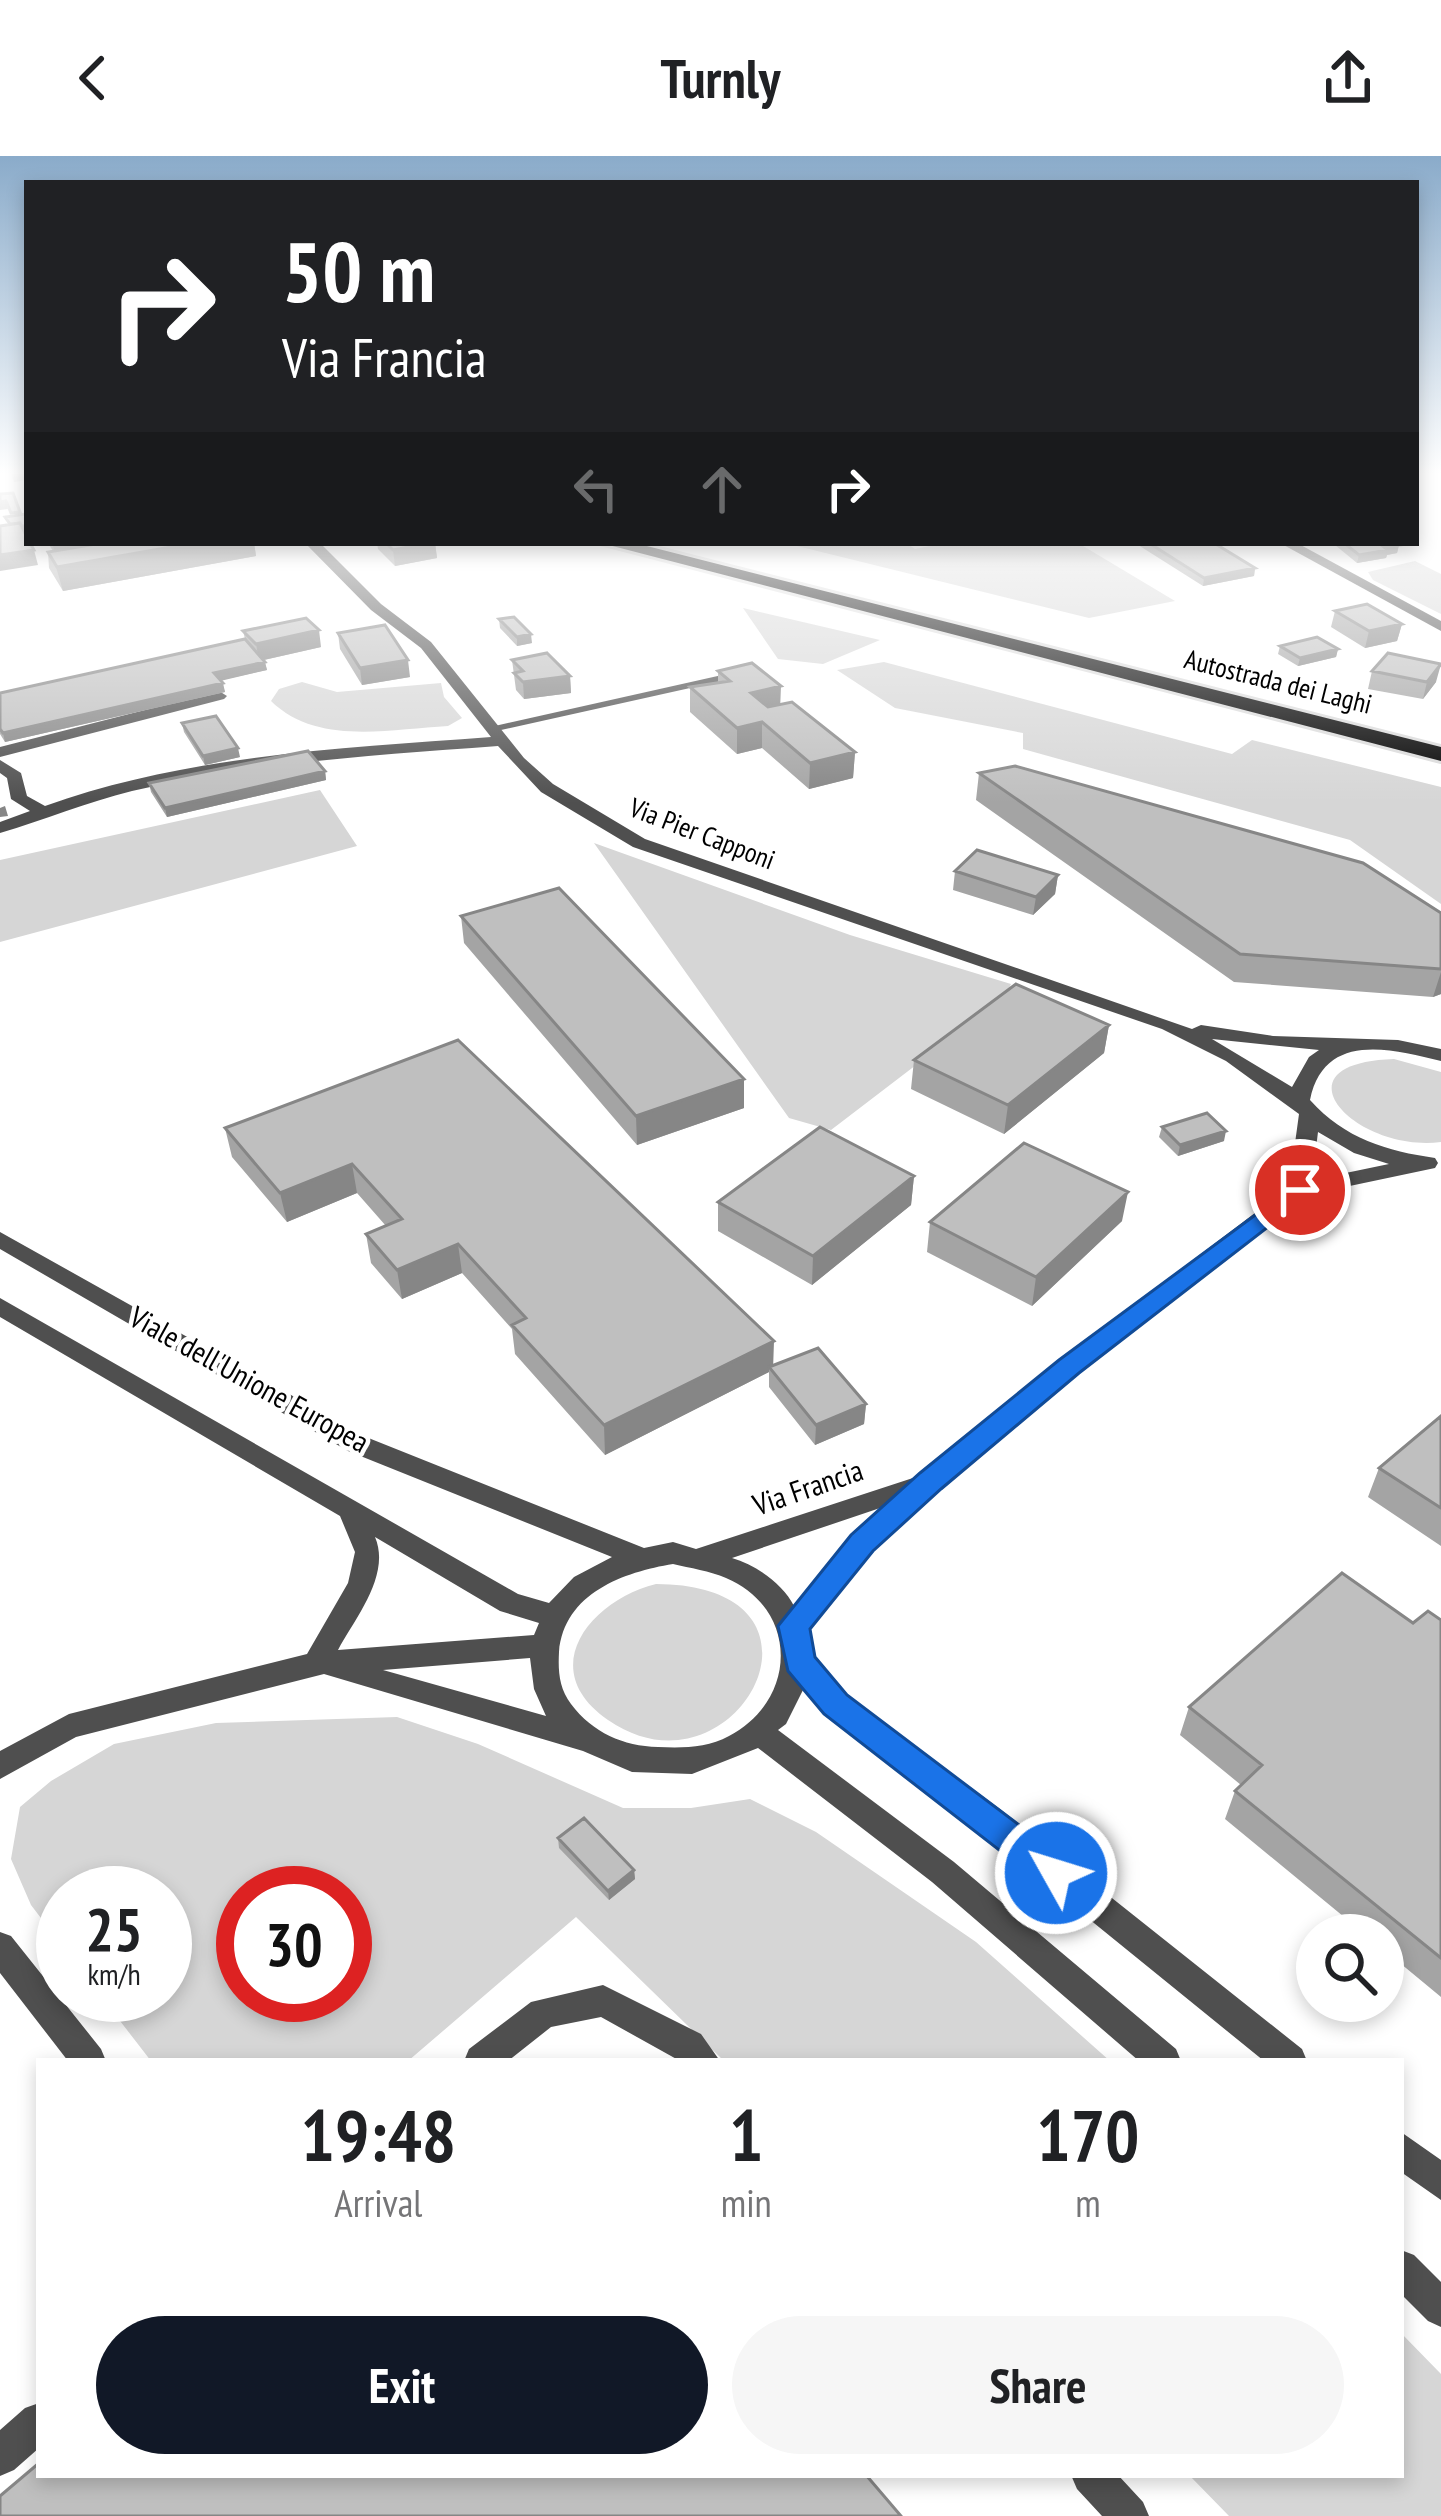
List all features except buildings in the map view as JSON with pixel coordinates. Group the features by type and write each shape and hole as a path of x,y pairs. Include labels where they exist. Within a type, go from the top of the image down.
{"highway":[{"name":"Autostrada dei Laghi","path":"765,582 1441,754"},
{"name":"Autostrada dei Laghi","path":"849,582 1441,730"}],"street":[{"name":"Via Pier Capponi","path":"351,582 426,645 547,788 638,843 1169,1025 1233,1057 1304,1108 1332,1135 1365,1151 1434,1163"},
{"path":"1359,582 1441,627"},
{"path":"0,752 219,696"},
{"path":"0,828 136,783 238,762 498,735"},
{"path":"0,765 15,776 19,799 42,811"},
{"name":"Via Pier Capponi","path":"1169,1025 1273,1042 1381,1043 1441,1055"},
{"path":"1300,1190 1304,1108 1300,1081 1309,1064 1327,1052 1352,1045"},
{"name":"Via Francia","path":"794,1626 862,1543 930,1481 1069,1366 1300,1190 1434,1163"},
{"name":"Viale dell'Unione Europea","path":"0,1239 357,1444 640,1556"},
{"name":"Viale dell'Unione Europea","path":"0,1306 509,1603 554,1616"},
{"name":"Via Francia","path":"706,1556 930,1481"},
{"path":"316,1663 361,1584 368,1552 352,1514"},
{"name":"Viale dell'Unione Europea","path":"543,1646 554,1616 575,1589 605,1569 640,1556 706,1556 744,1570 774,1594 794,1626"},
{"path":"316,1663 587,1739 627,1758 674,1764 720,1755 760,1733 788,1700 799,1662 794,1626"},
{"path":"0,1766 69,1726 316,1663 543,1646 544,1680 559,1713 587,1739"},
{"path":"799,1662 835,1704 989,1819 1286,2058"},
{"path":"760,1733 943,1872 1160,2058"},
{"path":"0,1947 87,2058"},
{"path":"485,2058 543,2013 603,2001 689,2046 700,2058"},
{"path":"1404,2152 1441,2182"},
{"path":"1404,2271 1441,2308"},
{"path":"0,2456 36,2425"},
{"path":"1094,2478 1129,2516"}],"lane":[{"path":"498,735 758,670"}],"shaded area":[{"path":"944,582 1143,582 1175,601 1089,618"},
{"path":"1377,582 1441,582 1441,614"},
{"path":"743,608 880,640 823,664 778,659"},
{"path":"884,662 1232,754 1252,740 1441,787 1441,904 1350,840 1023,749 1023,733 895,708 837,670"},
{"path":"302,682 337,692 441,683 444,697 462,718 448,726 332,729 289,715 271,701 279,689"},
{"path":"320,790 357,846 0,942 0,860"},
{"path":"594,843 850,935 1011,984 1005,997 831,1130 789,1118"},
{"path":"1394,1059 1441,1072 1441,1142 1409,1142 1380,1134 1356,1122 1339,1106 1332,1090 1337,1075 1357,1064"},
{"path":"656,1584 717,1594 751,1618 762,1651 755,1685 732,1716 697,1736 655,1739 608,1720 586,1700 575,1679 580,1639 593,1621 632,1592"},
{"path":"397,1717 478,1744 623,1808 691,1808 750,1799 816,1832 976,1942 1107,2058 721,2058 576,1917 412,2058 149,2058 121,2022 192,2022 192,1866 36,1866 36,1912 11,1859 20,1807 51,1781 114,1744 216,1723"},
{"path":"1404,2336 1441,2374 1441,2516 1229,2516 1192,2478 1404,2478"}],"route":[{"path":"1056,1873 835,1704 799,1662 794,1626 862,1543 930,1481 1069,1366 1300,1190"}]}
